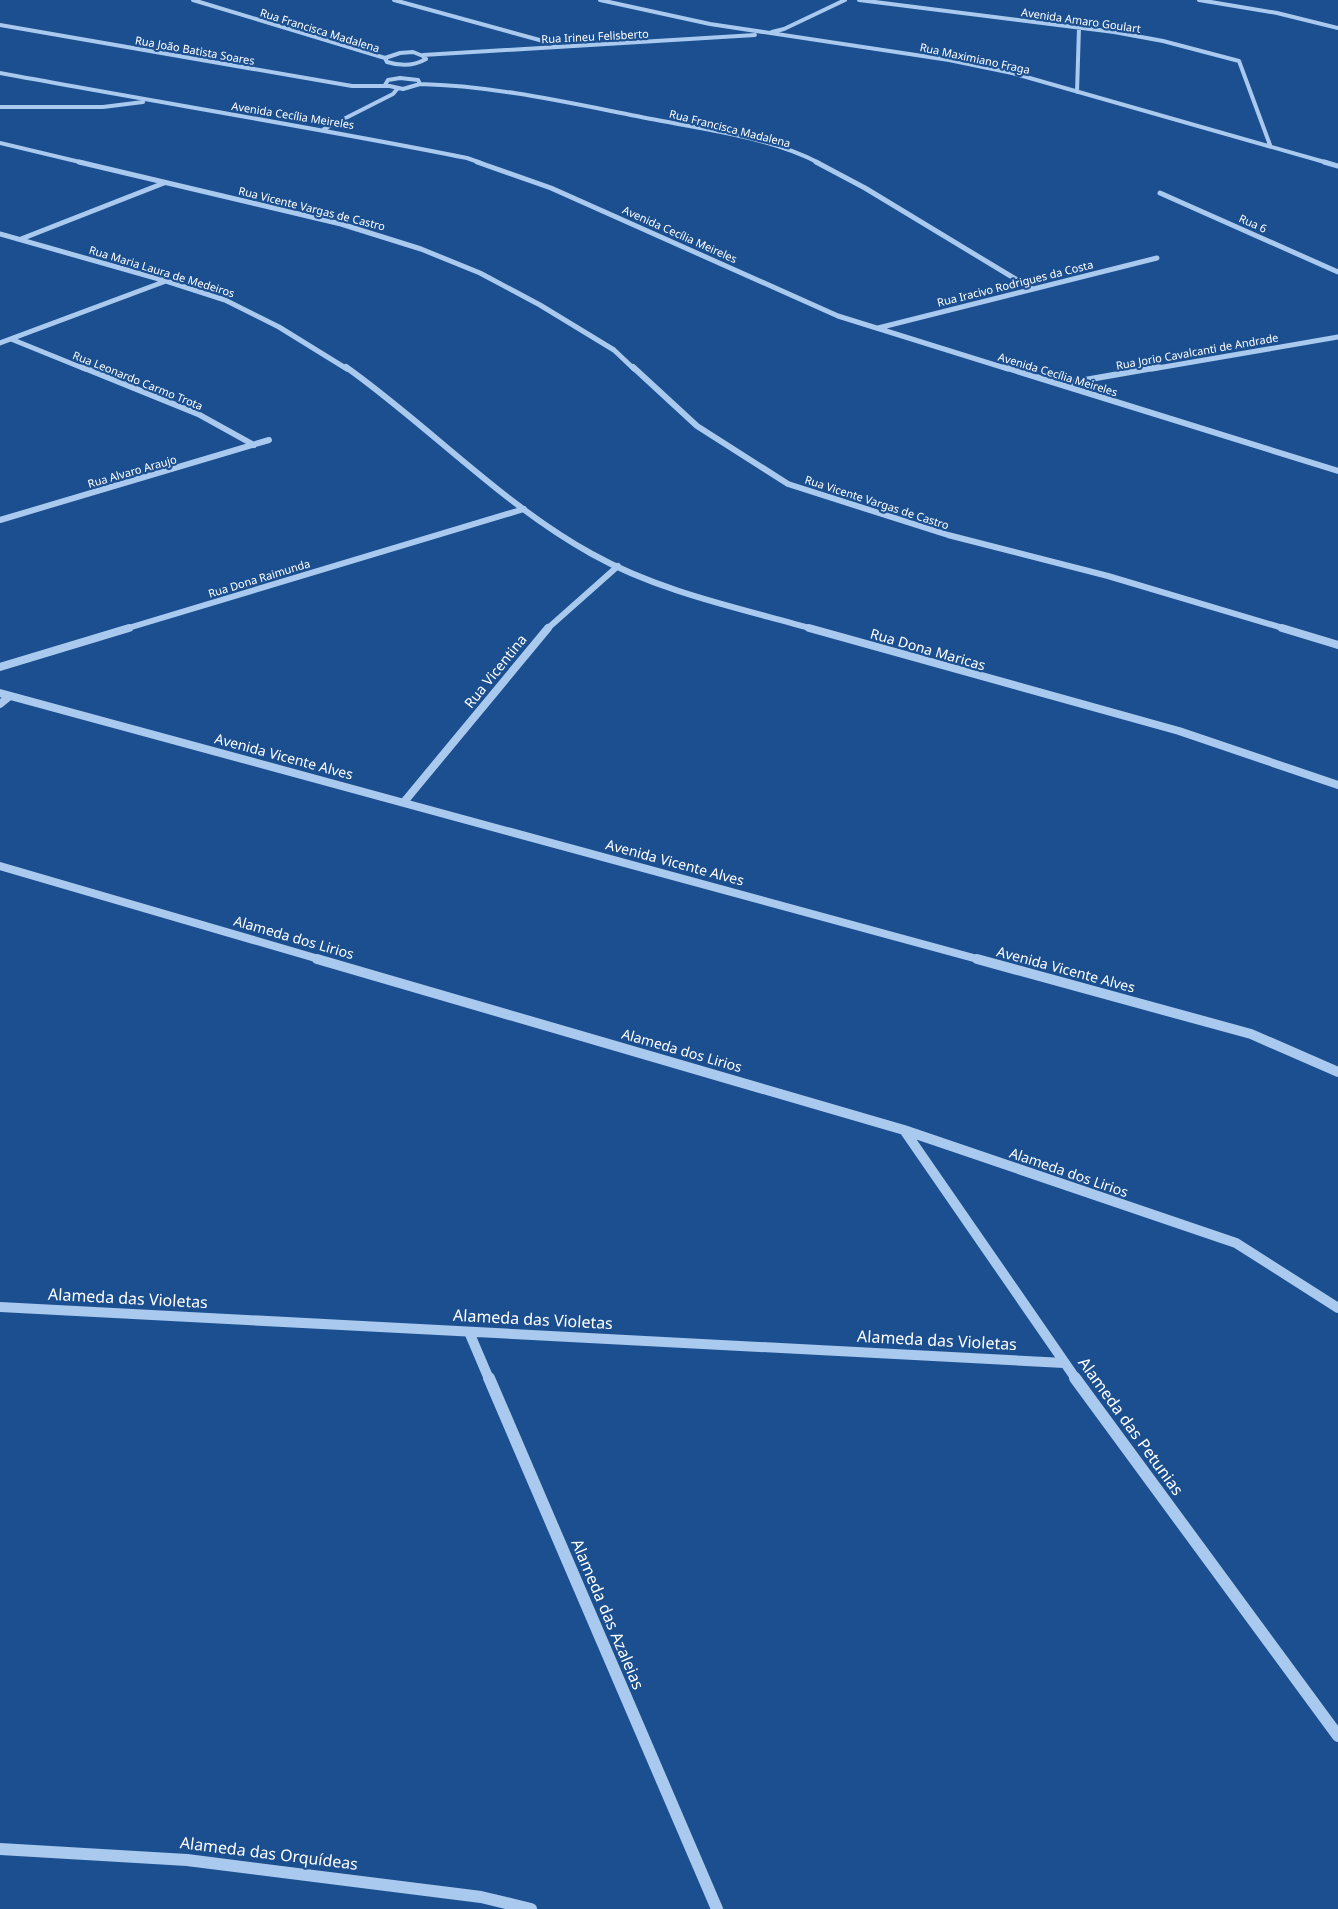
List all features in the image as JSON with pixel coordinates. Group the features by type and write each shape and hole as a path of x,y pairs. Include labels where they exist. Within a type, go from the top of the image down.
{"street":[{"name":"Rua Francisca Madalena","path":"193,0 385,58"},
{"path":"394,0 562,46"},
{"name":"Rua Maximiano Fraga","path":"600,0 710,24 949,60 1012,73 1270,145 1338,166"},
{"path":"768,33 784,29 844,0"},
{"name":"Avenida Amaro Goulart","path":"859,0 1079,28 1163,41 1239,61 1270,145"},
{"path":"1199,0 1277,14 1338,28"},
{"name":"Rua João Batista Soares","path":"0,25 352,86 387,86"},
{"path":"1077,92 1079,28"},
{"name":"Rua Irineu Felisberto","path":"423,55 768,33"},
{"path":"405,52 423,55 426,59 423,61 405,64 392,64 385,60 385,58 392,54 405,52"},
{"path":"405,64 406,70"},
{"name":"Avenida Cecília Meireles","path":"0,73 150,101 323,130 467,158 552,188 838,316 1338,471"},
{"path":"407,76 418,80 420,84 412,87 398,88 385,84 388,80 407,76"},
{"name":"Rua Francisca Madalena","path":"420,84 462,85 504,90 724,133 780,147 815,161 865,188 1032,289"},
{"path":"323,130 393,94 398,88"},
{"path":"0,107 103,107 150,101"},
{"name":"Rua Vicente Vargas de Castro","path":"0,143 341,224 421,249 480,273 540,305 614,350 697,426 788,484 948,535 1108,576 1338,645"},
{"path":"20,239 165,182"},
{"name":"Rua 6","path":"1160,193 1338,272"},
{"name":"Rua Maria Laura de Medeiros","path":"0,234 166,281 225,300 279,327 335,360 386,396 449,450 524,509"},
{"name":"Rua Iracivo Rodrigues da Costa","path":"878,328 1158,258"},
{"path":"0,343 166,281"},
{"name":"Rua Jorio Cavalcanti de Andrade","path":"1059,384 1338,336"},
{"name":"Rua Leonardo Carmo Trota","path":"11,339 198,414 254,445"},
{"name":"Rua Alvaro Araujo","path":"0,520 269,440"},
{"path":"1330,469 1338,466"},
{"name":"Rua Dona Maricas","path":"524,509 592,554 652,582 897,654 1179,731 1338,785"},
{"name":"Rua Dona Raimunda","path":"0,667 524,509"},
{"name":"Rua Vicentina","path":"404,802 542,634 618,566"},
{"name":"Avenida Vicente Alves","path":"0,693 1251,1034 1338,1072"},
{"path":"0,704 10,696"},
{"name":"Alameda dos Lirios","path":"0,866 904,1130 1236,1243 1338,1308"},
{"name":"Alameda das Petunias","path":"904,1130 1064,1362 1338,1736"},
{"name":"Alameda das Violetas","path":"0,1307 1064,1362"},
{"name":"Alameda das Azaleias","path":"469,1332 717,1909"},
{"name":"Alameda das Orquídeas","path":"0,1849 187,1860 482,1897 532,1909"}]}
